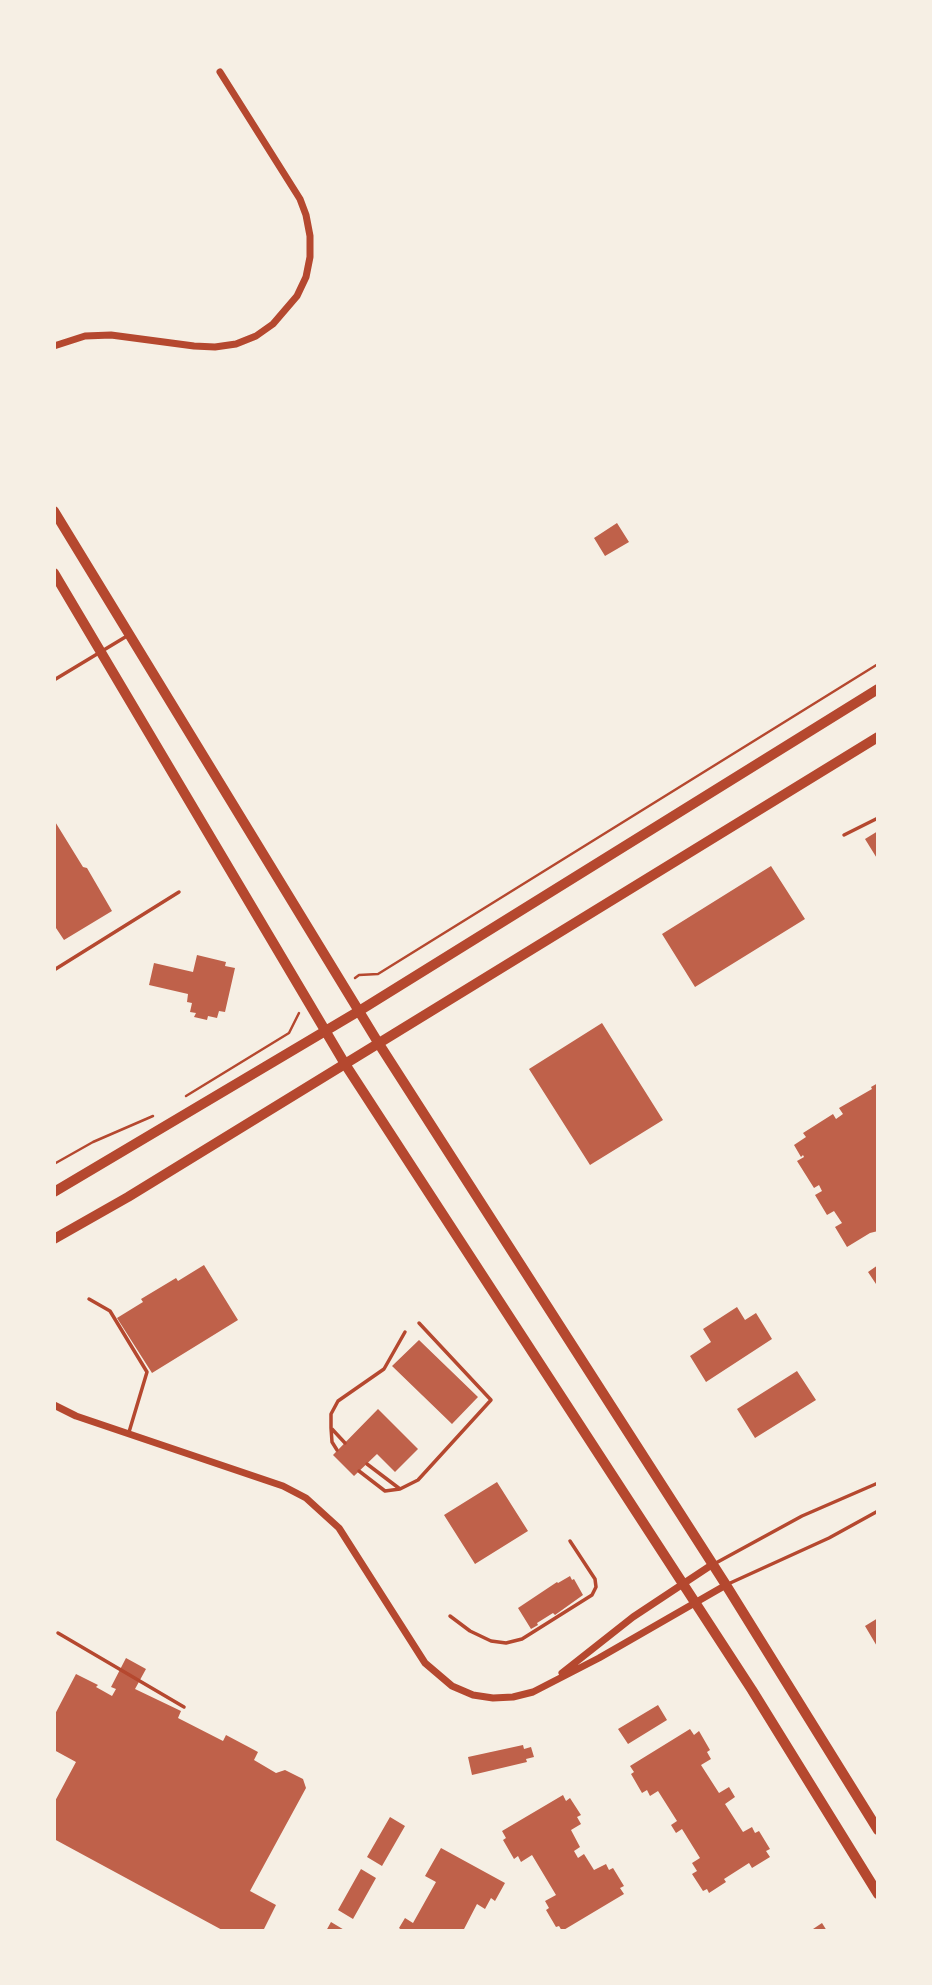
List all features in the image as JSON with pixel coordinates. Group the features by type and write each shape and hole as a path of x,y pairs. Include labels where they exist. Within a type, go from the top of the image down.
{"main road":[{"path":"54,511 379,1044 713,1564 878,1830"},
{"path":"54,573 345,1064 683,1583 878,1894"},
{"path":"54,1192 359,1011 878,689"},
{"path":"54,1239 128,1197 878,737"}],"street":[{"path":"54,346 85,336 111,335 194,346 236,344 256,336 273,324 297,296 306,277 310,257 306,215 300,199 220,72"},
{"path":"54,1405 76,1416 284,1486 306,1498 339,1528 425,1663 452,1686 473,1695 493,1698 533,1692 726,1585"},
{"path":"553,1680 597,1643 713,1564"}],"lane":[{"path":"54,680 129,635"},
{"path":"844,835 878,818"},
{"path":"54,970 179,892"},
{"path":"89,1299 110,1311 147,1372 128,1434"},
{"path":"359,1471 385,1491 400,1489 418,1480 491,1399 419,1323"},
{"path":"337,1450 332,1442 331,1414 338,1401 384,1369 405,1332"},
{"path":"331,1428 345,1443"},
{"path":"367,1464 400,1489"},
{"path":"713,1564 802,1516 878,1483"},
{"path":"726,1585 838,1533 878,1511"},
{"path":"450,1616 470,1631 491,1641 506,1643 522,1639 592,1595 596,1587 595,1579 570,1541"},
{"path":"58,1633 184,1707"}],"path":[{"path":"343,985 359,975 378,974 878,664"},
{"path":"184,1097 289,1033 297,1015 310,1006"},
{"path":"54,1164 93,1142 156,1114"}],"building":[{"path":"617,523 629,542 605,556 594,538"},
{"path":"54,820 112,911 64,940 54,925"},
{"path":"878,831 878,860 865,839"},
{"path":"771,866 805,919 695,987 662,934"},
{"path":"197,955 226,962 225,966 235,968 225,1012 219,1011 217,1018 208,1016 207,1020 194,1017 196,1013 190,1012 192,1003 187,1002 188,994 149,985 154,963 193,972"},
{"path":"602,1023 663,1120 590,1165 529,1069"},
{"path":"878,1083 878,1231 847,1247 835,1227 842,1223 834,1211 827,1215 815,1195 822,1191 819,1185 814,1188 797,1161 804,1157 801,1157 794,1145 806,1137 803,1133 833,1114 836,1119 843,1114 839,1108"},
{"path":"204,1265 238,1320 152,1373 117,1318 143,1302 141,1299"},
{"path":"878,1265 878,1287 868,1272"},
{"path":"737,1307 745,1320 756,1313 772,1339 706,1382 690,1356 711,1342 703,1329"},
{"path":"419,1340 478,1397 452,1424 392,1366"},
{"path":"797,1371 816,1400 755,1438 737,1409"},
{"path":"378,1409 418,1449 395,1472 377,1454 354,1476 333,1455"},
{"path":"497,1482 528,1531 475,1564 444,1515"},
{"path":"570,1576 583,1595 531,1629 518,1608"},
{"path":"878,1618 878,1648 865,1626"},
{"path":"126,1658 146,1669 135,1689 181,1711 178,1718 223,1741 226,1735 258,1752 254,1760 276,1773 285,1770 303,1779 306,1788 250,1891 276,1905 263,1931 224,1931 54,1839 54,1803 76,1762 54,1750 54,1716 76,1674 112,1696 116,1689 111,1687"},
{"path":"658,1705 667,1720 628,1744 618,1729"},
{"path":"690,1729 694,1735 699,1731 710,1750 707,1752 711,1759 701,1765 719,1793 729,1787 735,1797 725,1804 743,1832 752,1827 755,1833 759,1831 770,1849 766,1851 770,1857 752,1868 749,1863 724,1879 726,1882 709,1893 707,1889 703,1891 692,1874 697,1871 692,1863 700,1858 682,1829 676,1833 671,1825 677,1821 658,1791 650,1796 647,1790 642,1793 631,1774 634,1772 630,1766"},
{"path":"523,1745 524,1749 531,1747 534,1757 526,1759 527,1762 472,1775 468,1757"},
{"path":"563,1795 566,1801 570,1798 581,1815 577,1817 581,1824 571,1830 580,1847 574,1851 578,1858 584,1854 594,1870 606,1864 609,1870 613,1868 624,1886 620,1888 624,1894 562,1931 559,1926 556,1927 546,1910 549,1908 545,1901 556,1895 532,1855 521,1862 518,1856 514,1859 503,1840 506,1838 502,1831"},
{"path":"390,1817 405,1826 382,1866 367,1857"},
{"path":"441,1848 505,1883 495,1901 491,1898 485,1909 477,1904 463,1931 403,1931 399,1928 405,1918 413,1923 436,1882 425,1876"},
{"path":"361,1869 376,1878 353,1919 338,1910"},
{"path":"331,1922 346,1931 326,1931"},
{"path":"822,1923 827,1931 810,1931"}]}
